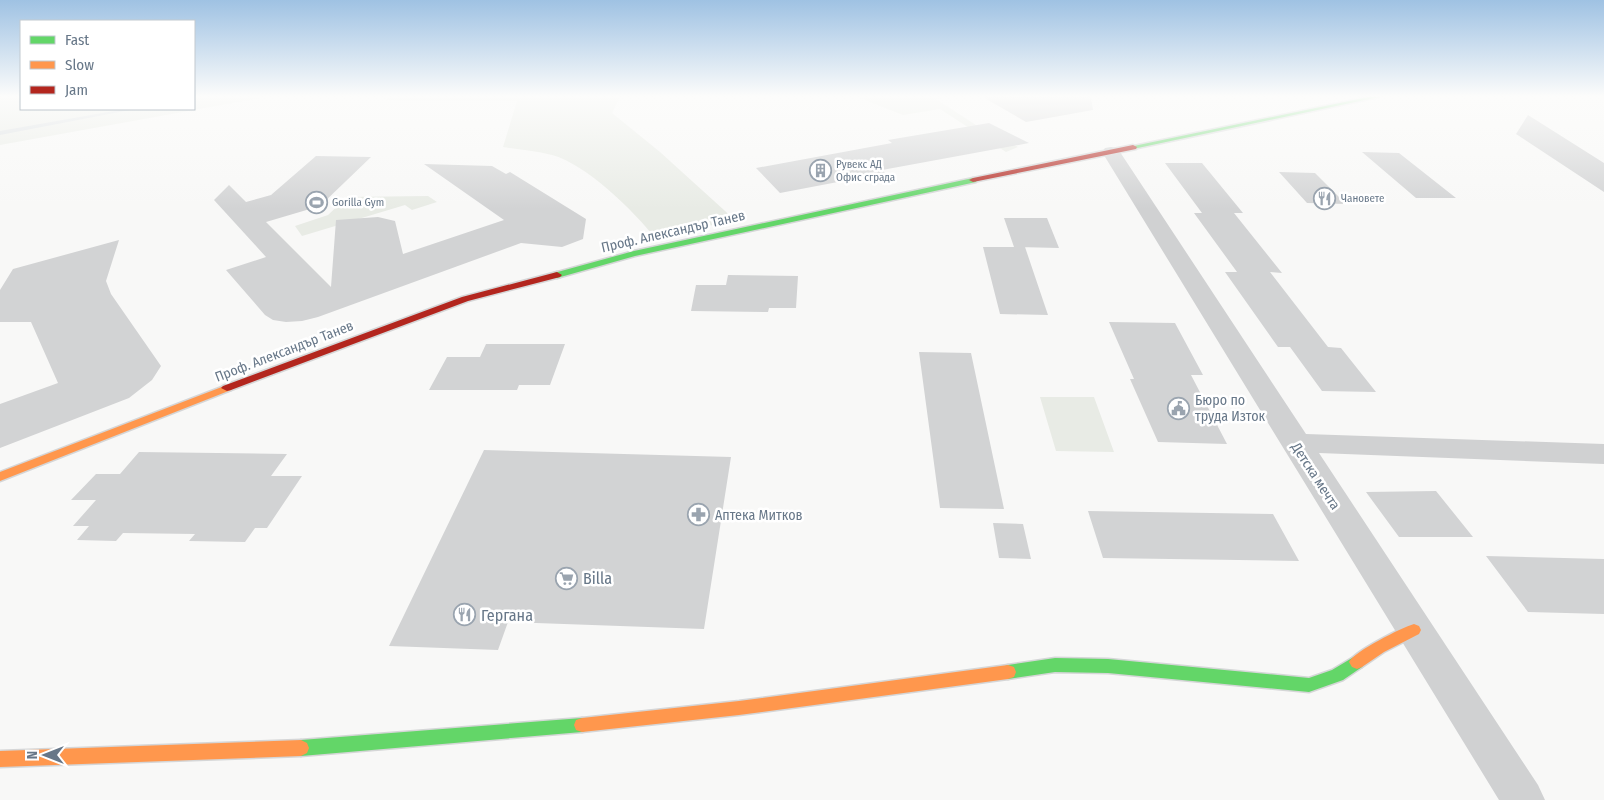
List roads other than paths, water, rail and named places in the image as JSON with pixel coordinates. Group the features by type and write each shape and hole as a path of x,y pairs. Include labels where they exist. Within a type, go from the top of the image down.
{"street":[{"name":"Проф. Александър Танев","path":"0,477 302,359 465,300 634,254 1196,134"},
{"name":"Детска мечта","path":"1111,152 1523,800"},
{"path":"1295,443 1604,454"},
{"path":"0,759 300,748 526,731 797,701 922,685 1056,664 1108,666 1308,685 1337,674 1379,648 1414,630"}],"place":[{"name":"Рувекс АД Офис сграда","path":"820,170"},
{"name":"Чановете","path":"1325,198"},
{"name":"Gorilla Gym","path":"316,202"},
{"name":"Бюро по труда Изток","path":"1179,408"},
{"name":"Аптека Митков","path":"699,515"},
{"name":"Billa","path":"567,578"},
{"name":"Гергана","path":"465,615"}]}
